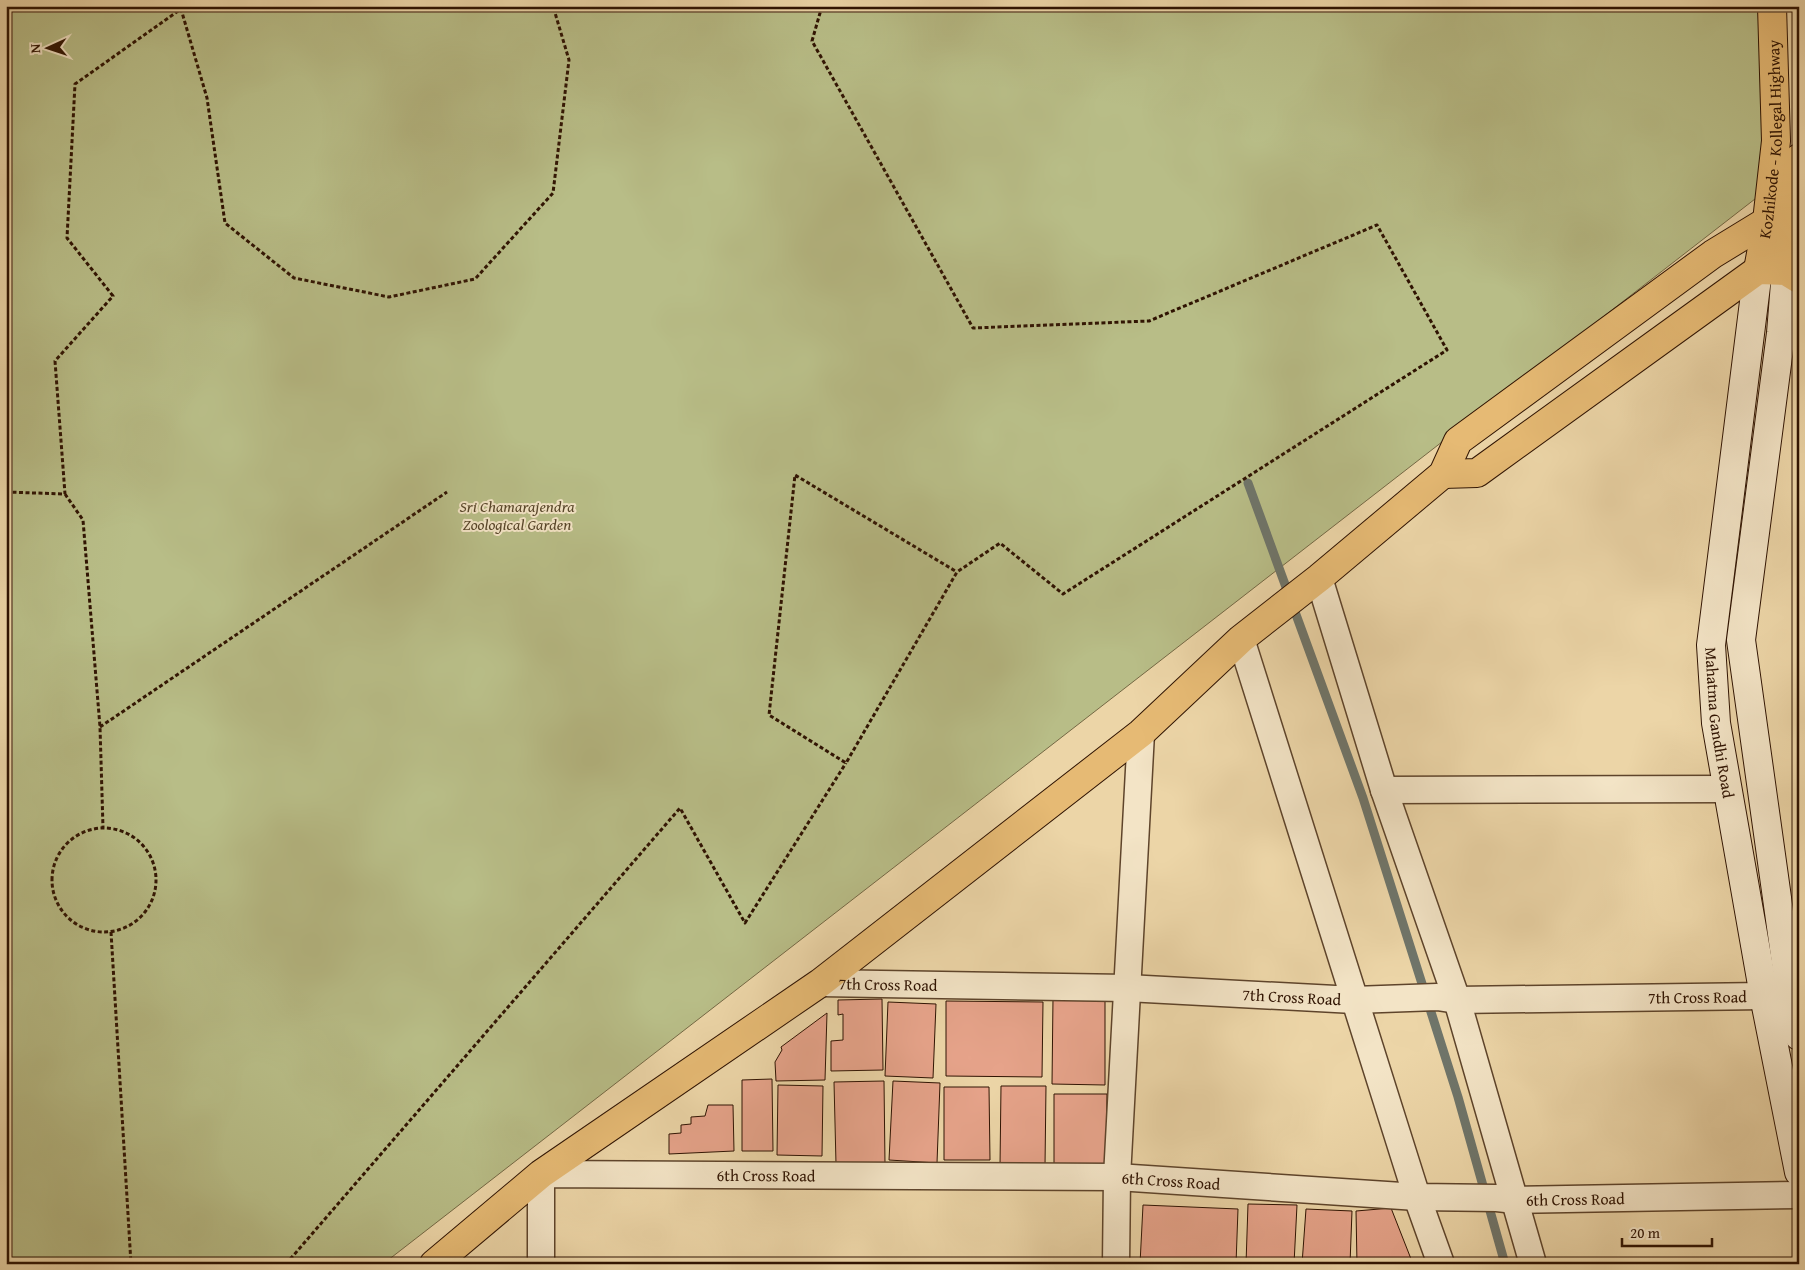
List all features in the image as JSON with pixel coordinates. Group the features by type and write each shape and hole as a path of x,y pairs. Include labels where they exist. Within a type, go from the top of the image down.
{"main road":[{"name":"Kozhikode - Kollegal Highway","path":"1772,6 1776,141 1792,275"},
{"name":"Kozhikode - Kollegal Highway","path":"1758,270 1786,225 1799,158"},
{"path":"434,1264 542,1174 820,983 1140,733 1246,635 1313,583 1443,474 1458,441 1621,323 1681,277 1786,225"},
{"path":"1443,474 1477,473 1758,270 1792,275"},
{"name":"Mahatma Gandhi Road","path":"1758,270 1711,645 1716,723 1764,996 1799,1172"},
{"name":"Mahatma Gandhi Road","path":"1792,275 1781,333 1741,640 1790,991 1799,1036"}],"street":[{"path":"1313,583 1384,790 1506,1198 1533,1264"},
{"path":"1246,635 1354,1000 1417,1197 1441,1264"},
{"path":"1116,1264 1117,1177 1140,733"},
{"path":"1384,790 1727,788"},
{"name":"7th Cross Road","path":"820,983 1127,988 1354,1000 1397,998 1764,996"},
{"path":"541,1264 542,1174"},
{"name":"6th Cross Road","path":"542,1174 1117,1177 1417,1197 1799,1195"}],"path":[{"path":"103,828 100,727 83,520 65,494 55,361 113,296 67,238 75,84 180,9 207,98 225,223 294,278 389,297 475,279 553,193 569,60 553,6"},
{"path":"286,1264 680,808 745,924 846,763 957,572 1000,543 1063,594 1447,350 1377,226 1149,321 973,328 812,41 822,6"},
{"path":"846,763 769,715 795,475 957,572"},
{"path":"6,492 65,494"},
{"path":"100,727 447,492"},
{"path":"103,828 120,831 136,839 147,852 155,868 156,885 152,902 142,917 127,927 111,932 94,932 78,926 65,915 56,901 52,884 53,868 60,852 71,840 86,831 103,828"},
{"path":"111,932 131,1264"}],"green space":[{"name":"Sri Chamarajendra Zoological Garden","path":"6,6 1758,6 1764,192 383,1264 6,1264"}],"building":[{"path":"1053,998 1105,999 1105,1085 1052,1084"},
{"path":"882,999 883,1070 831,1071 831,1041 843,1040 843,1014 838,1015 838,1000"},
{"path":"946,1001 1043,1002 1042,1077 946,1076"},
{"path":"888,1002 936,1004 933,1078 885,1076"},
{"path":"827,1013 825,1080 776,1081 775,1062 782,1050 781,1047"},
{"path":"772,1079 773,1151 742,1151 742,1080"},
{"path":"884,1081 885,1164 836,1164 834,1082"},
{"path":"893,1081 940,1083 937,1163 889,1160"},
{"path":"778,1085 823,1086 822,1156 777,1155"},
{"path":"1001,1086 1046,1086 1045,1166 1000,1166"},
{"path":"944,1087 989,1087 990,1160 944,1160"},
{"path":"1054,1094 1107,1094 1106,1168 1054,1168"},
{"path":"708,1105 733,1105 734,1151 669,1154 669,1134 681,1133 681,1125 691,1124 691,1117 705,1116"},
{"path":"1248,1204 1297,1205 1294,1264 1246,1264"},
{"path":"1143,1205 1238,1209 1236,1264 1140,1264"},
{"path":"1391,1208 1413,1264 1357,1264 1356,1211"},
{"path":"1306,1209 1352,1211 1350,1264 1302,1264"}],"waterway":[{"path":"1248,483 1363,798 1458,1097 1505,1264"}]}
